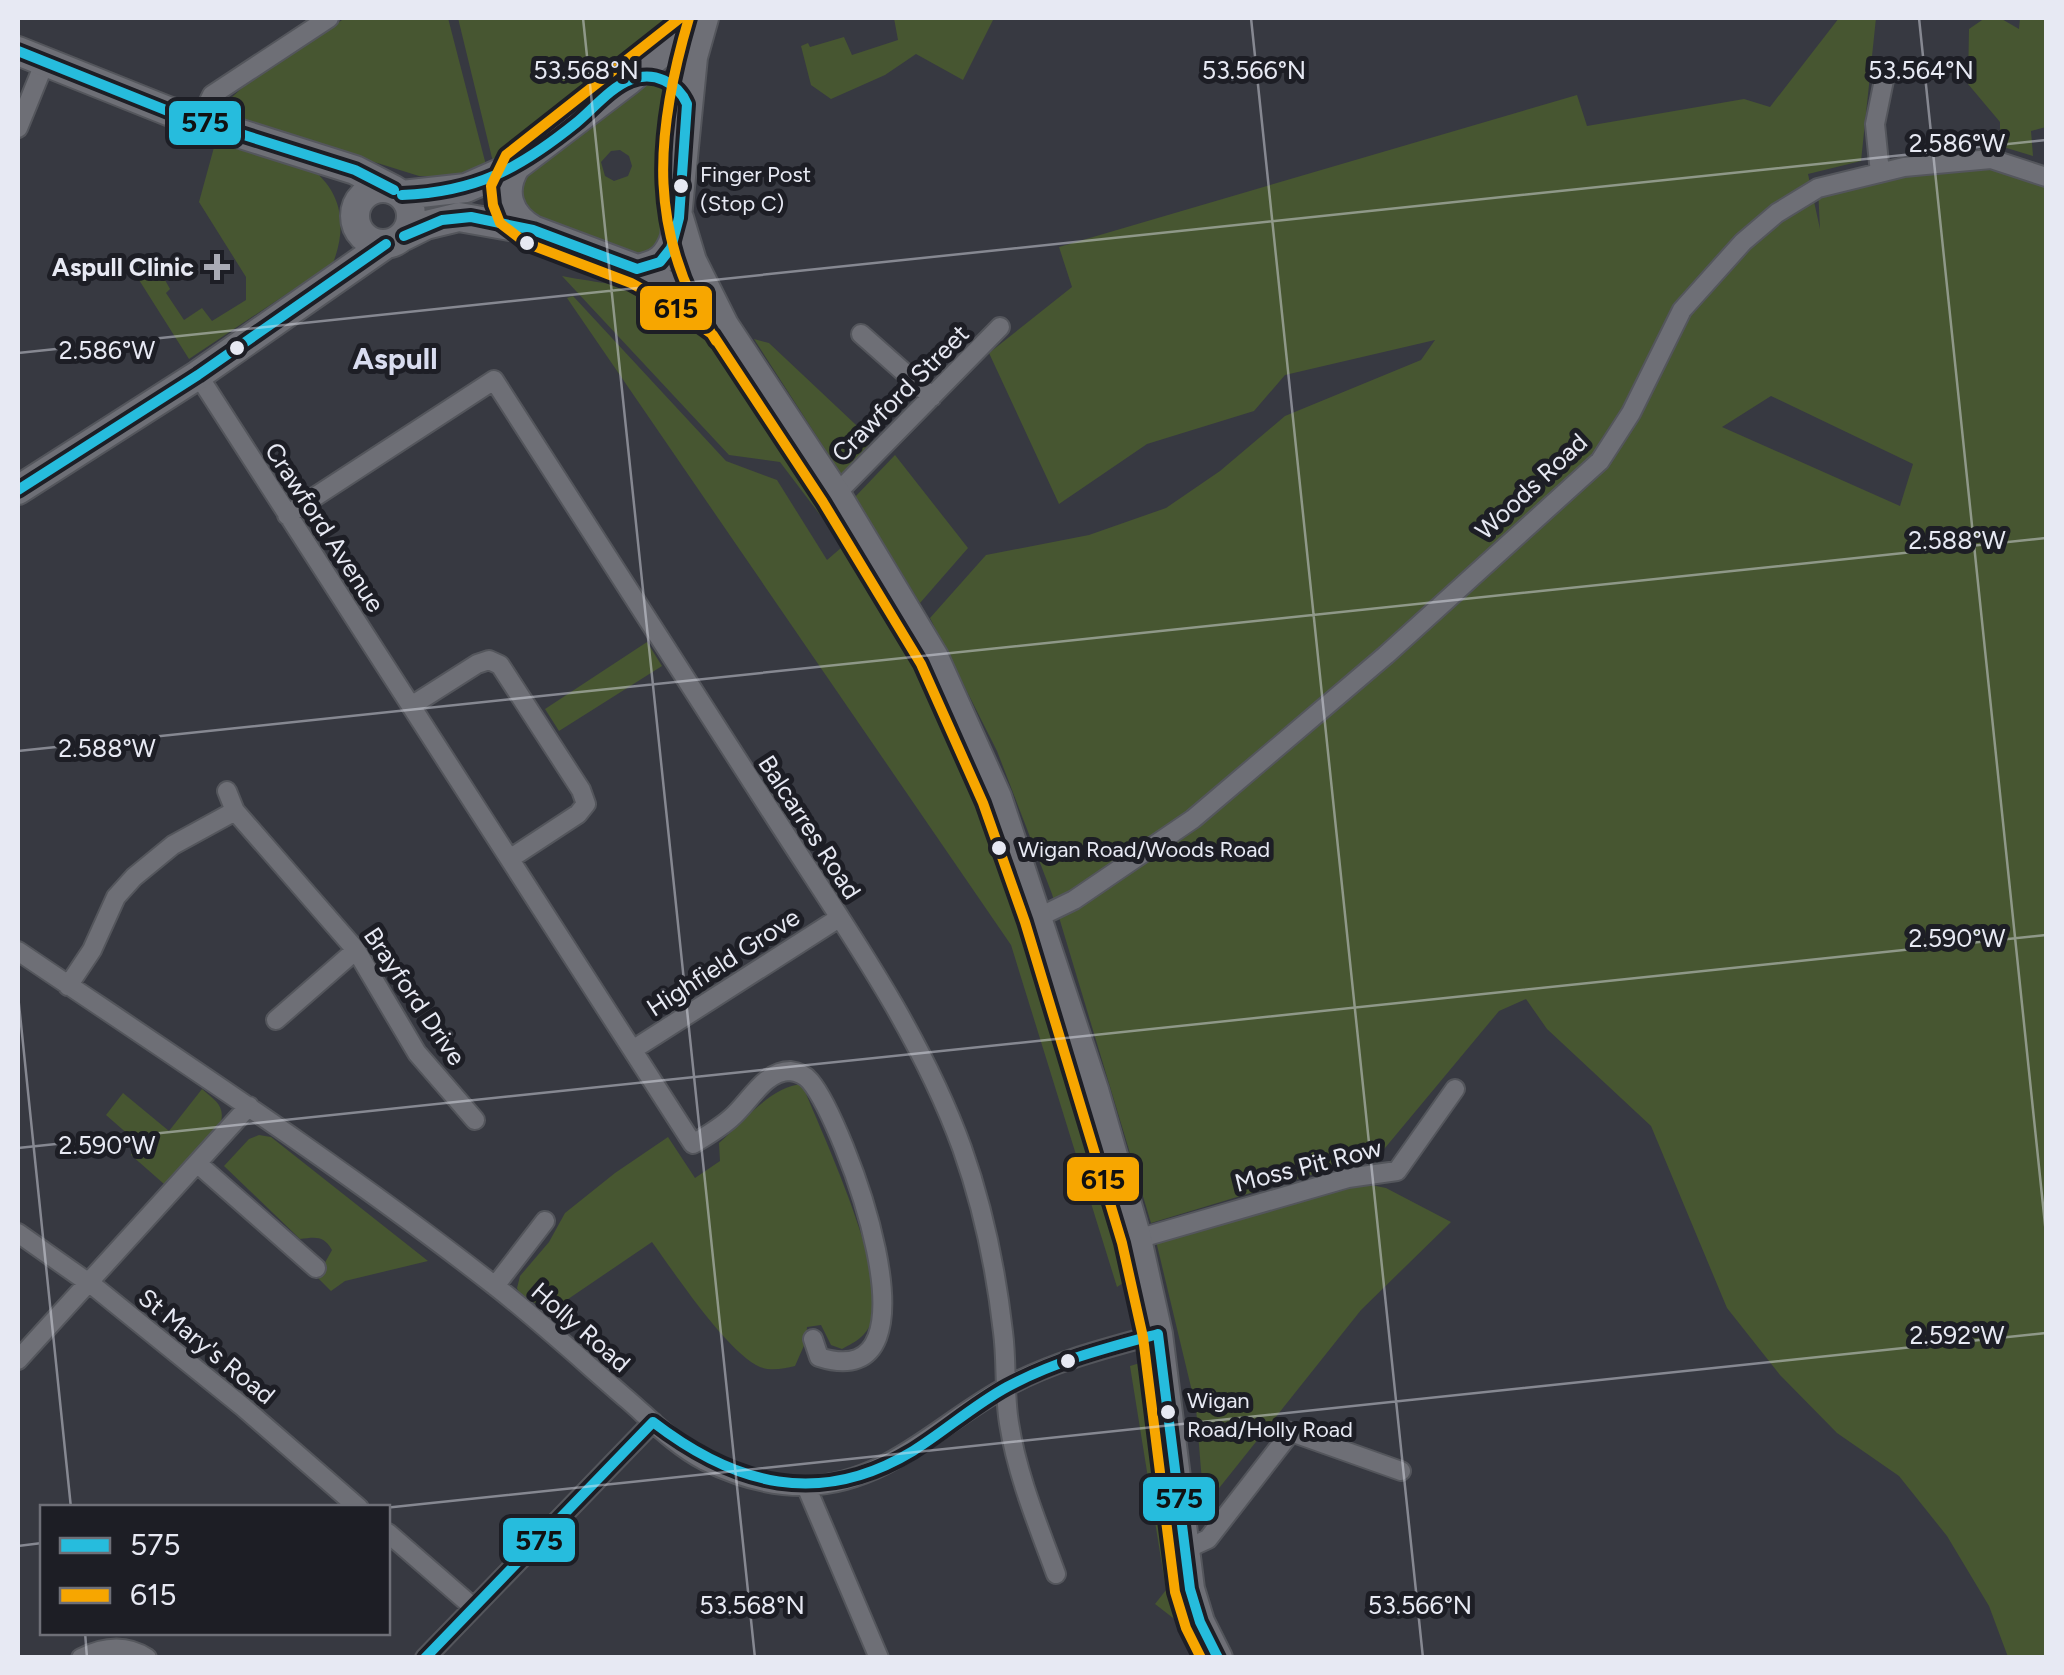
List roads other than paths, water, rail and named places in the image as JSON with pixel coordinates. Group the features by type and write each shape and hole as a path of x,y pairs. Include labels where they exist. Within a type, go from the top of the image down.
{"main road":[{"path":"337,279 362,198 369,192 377,188 398,192 466,188 516,166 704,18"},
{"path":"704,18 695,44 687,104 678,186 679,218 698,274 724,325 836,494 934,658 997,797 1038,916 1136,1239 1158,1334 1190,1588 1200,1622 1218,1658"},
{"path":"18,51 198,122 312,156 370,175 398,192 411,210 411,220 395,240 369,241 339,186 312,156"},
{"path":"630,80 646,77 672,82 687,104"},
{"path":"516,166 506,188 508,201 512,213 533,230"},
{"path":"18,490 198,375 395,240 426,225 460,217 533,230 637,269 681,293 724,325"},
{"path":"637,269 660,262 668,255 679,218"}],"street":[{"path":"198,122 212,94 329,18"},
{"path":"18,128 44,64"},
{"path":"1880,173 1875,124 1884,80"},
{"name":"Woods Road","path":"1038,916 1074,900 1193,819 1410,633 1600,460 1631,412 1682,310 1743,242 1777,213 1818,188 1904,168 1991,159 2046,177"},
{"name":"Crawford Street","path":"836,494 1000,327"},
{"path":"861,334 932,397"},
{"name":"Crawford Avenue","path":"198,375 698,1152 763,1084 780,1072 794,1071 807,1077 820,1095 862,1193 874,1236 884,1305 876,1340 850,1361 812,1360 813,1339"},
{"name":"Balcarres Road","path":"287,515 494,380 910,1032 962,1149 981,1211 1004,1336 1009,1426 1026,1492 1056,1574"},
{"path":"411,706 477,664 489,660 500,665 582,790 586,804 578,814 511,858"},
{"name":"Brayford Drive","path":"227,791 235,810 356,950 417,1053 475,1120"},
{"path":"68,986 92,950 116,897 134,877 173,845 235,810"},
{"name":"Highfield Grove","path":"634,1049 839,918"},
{"path":"276,1020 356,950"},
{"name":"Holly Road","path":"18,952 344,1170 495,1286 653,1422 705,1460 764,1482 806,1486 840,1482 873,1472 1037,1371 1158,1334"},
{"name":"Moss Pit Row","path":"1136,1239 1348,1178 1397,1171 1455,1090"},
{"path":"18,1360 249,1106"},
{"path":"198,1164 316,1268"},
{"path":"495,1286 545,1220"},
{"name":"St Mary's Road","path":"18,1233 90,1283 243,1406 356,1505"},
{"path":"425,1658 653,1422"},
{"path":"1184,1550 1208,1539 1291,1432 1401,1471"},
{"path":"806,1486 878,1658"},
{"path":"390,1535 472,1607"},
{"path":"82,1658 102,1648 125,1649 147,1658"}],"place":[{"name":"Finger Post (Stop C)","path":"681,186"},
{"name":"Aspull Clinic","path":"217,267"},
{"name":"Wigan Road/Woods Road","path":"999,848"},
{"name":"Wigan Road/Holly Road","path":"1168,1412"}],"district":[{"name":"Aspull","path":"395,359"}]}
